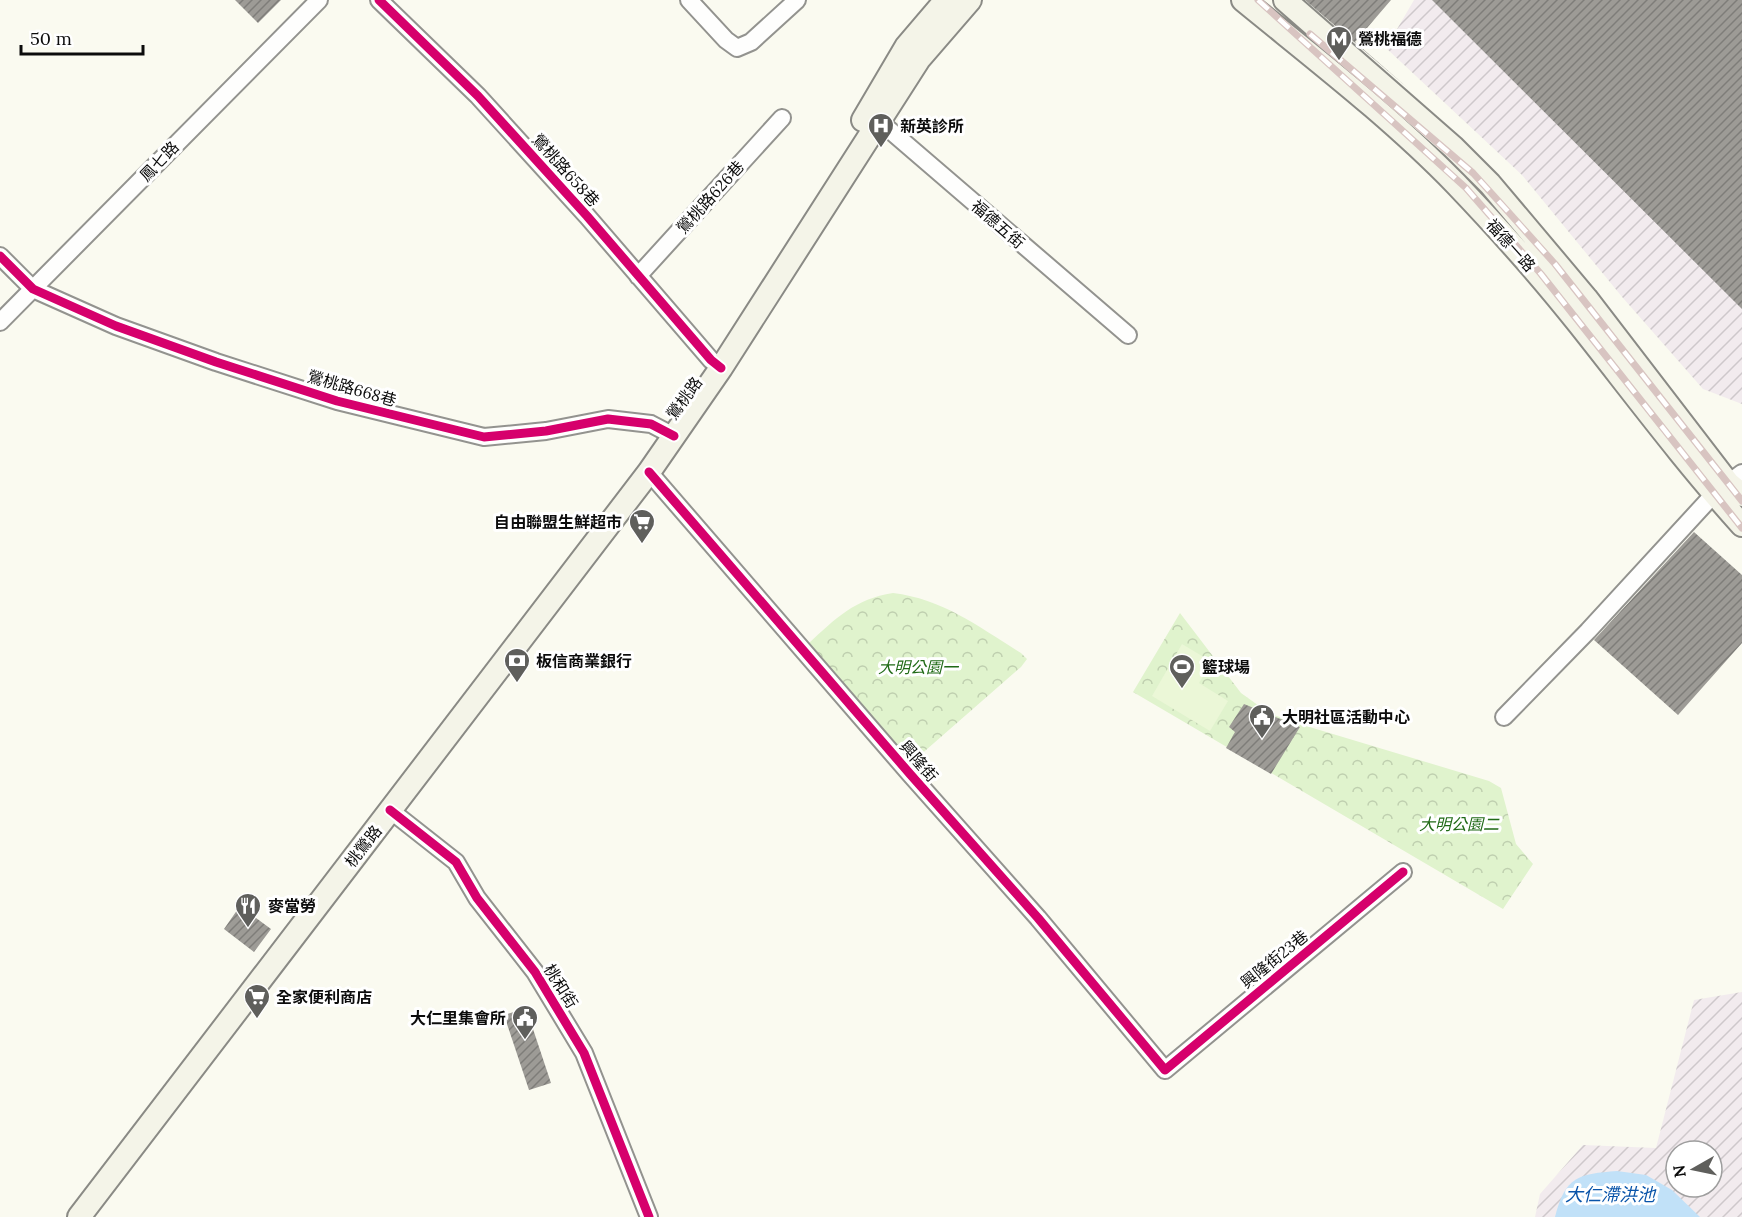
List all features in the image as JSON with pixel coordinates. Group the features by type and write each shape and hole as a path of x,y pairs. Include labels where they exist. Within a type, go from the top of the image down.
{"main road":[{"name":"鶯桃路","path":"874,117 906,47 946,0"},
{"name":"鶯桃路","path":"649,472 649,445 668,432 716,364 874,117 919,59 970,0"},
{"name":"福德一路","path":"1244,0 1349,87 1456,184 1571,315 1660,429 1731,486"},
{"name":"福德一路","path":"1285,0 1453,147 1490,184 1586,298 1731,486 1742,525"},
{"name":"桃鶯路","path":"79,1217 649,472"}],"street":[{"name":"鳳七路","path":"0,322 319,0"},
{"name":"鶯桃路658巷","path":"379,0 478,96 587,216 716,364"},
{"path":"689,0 726,40 737,48 751,42 797,0"},
{"name":"福德五街","path":"874,117 1128,336"},
{"name":"鶯桃路626巷","path":"638,276 782,118"},
{"path":"0,256 33,289"},
{"name":"鶯桃路668巷","path":"33,289 116,326 216,362 337,401 484,437 546,431 608,419 651,424 668,432"},
{"name":"興隆街","path":"649,472 909,773 1038,918 1165,1070"},
{"path":"1504,717 1731,486"},
{"name":"桃和街","path":"390,810 456,862 477,898 535,972 584,1053 649,1217"},
{"name":"興隆街23巷","path":"1165,1070 1403,872"}],"shaded area":[{"path":"1414,0 1742,0 1742,404 1703,389 1623,298 1522,175 1386,48"},
{"name":"大仁滯洪池","path":"1742,992 1742,1217 1535,1217 1540,1194 1583,1145 1656,1148 1694,1000"}],"green space":[{"name":"大明公園一","path":"893,593 928,601 944,608 1021,653 1027,659 1021,667 918,757 905,755 808,644 837,618 857,605"},
{"name":"大明公園二","path":"1180,613 1241,693 1269,713 1489,781 1501,788 1516,844 1533,864 1503,909 1133,692"},
{"name":"籃球場","path":"1182,644 1212,662 1199,683 1228,701 1210,731 1152,696"}],"water":[{"name":"大仁滯洪池","path":"1617,1171 1646,1175 1664,1185 1664,1199 1681,1199 1700,1217 1555,1217 1559,1203 1569,1185 1583,1176"}],"building":[{"path":"235,0 281,0 258,23"},
{"path":"1305,0 1391,0 1355,42 1409,89"},
{"path":"1432,0 1742,0 1742,309"},
{"path":"1694,532 1742,575 1742,643 1678,715 1594,640"},
{"name":"大明社區活動中心","path":"1244,704 1300,727 1271,774 1226,748 1235,732 1229,727"},
{"name":"麥當勞","path":"240,906 271,929 254,952 224,929"},
{"name":"大仁里集會所","path":"520,1010 527,1031 533,1029 551,1083 529,1090 504,1015"}],"railway":[{"path":"1258,0 1466,188 1541,274 1742,528"},
{"path":"1310,34 1473,173 1555,264 1742,501"}],"cycle path":[{"path":"379,0 478,96 587,216 711,360 721,368"},
{"path":"0,256 33,289 116,326 216,362 337,401 484,437 546,431 608,419 651,424 674,436"},
{"path":"649,472 910,774 1038,918 1165,1070 1403,872"},
{"path":"390,810 456,862 477,898 535,972 584,1053 649,1217"}],"place":[{"name":"鶯桃福德","path":"1339,62"},
{"name":"新英診所","path":"881,149"},
{"name":"自由聯盟生鮮超市","path":"642,545"},
{"name":"板信商業銀行","path":"517,684"},
{"name":"籃球場","path":"1182,690"},
{"name":"大明社區活動中心","path":"1262,740"},
{"name":"麥當勞","path":"248,929"},
{"name":"全家便利商店","path":"257,1020"},
{"name":"大仁里集會所","path":"525,1041"}]}
